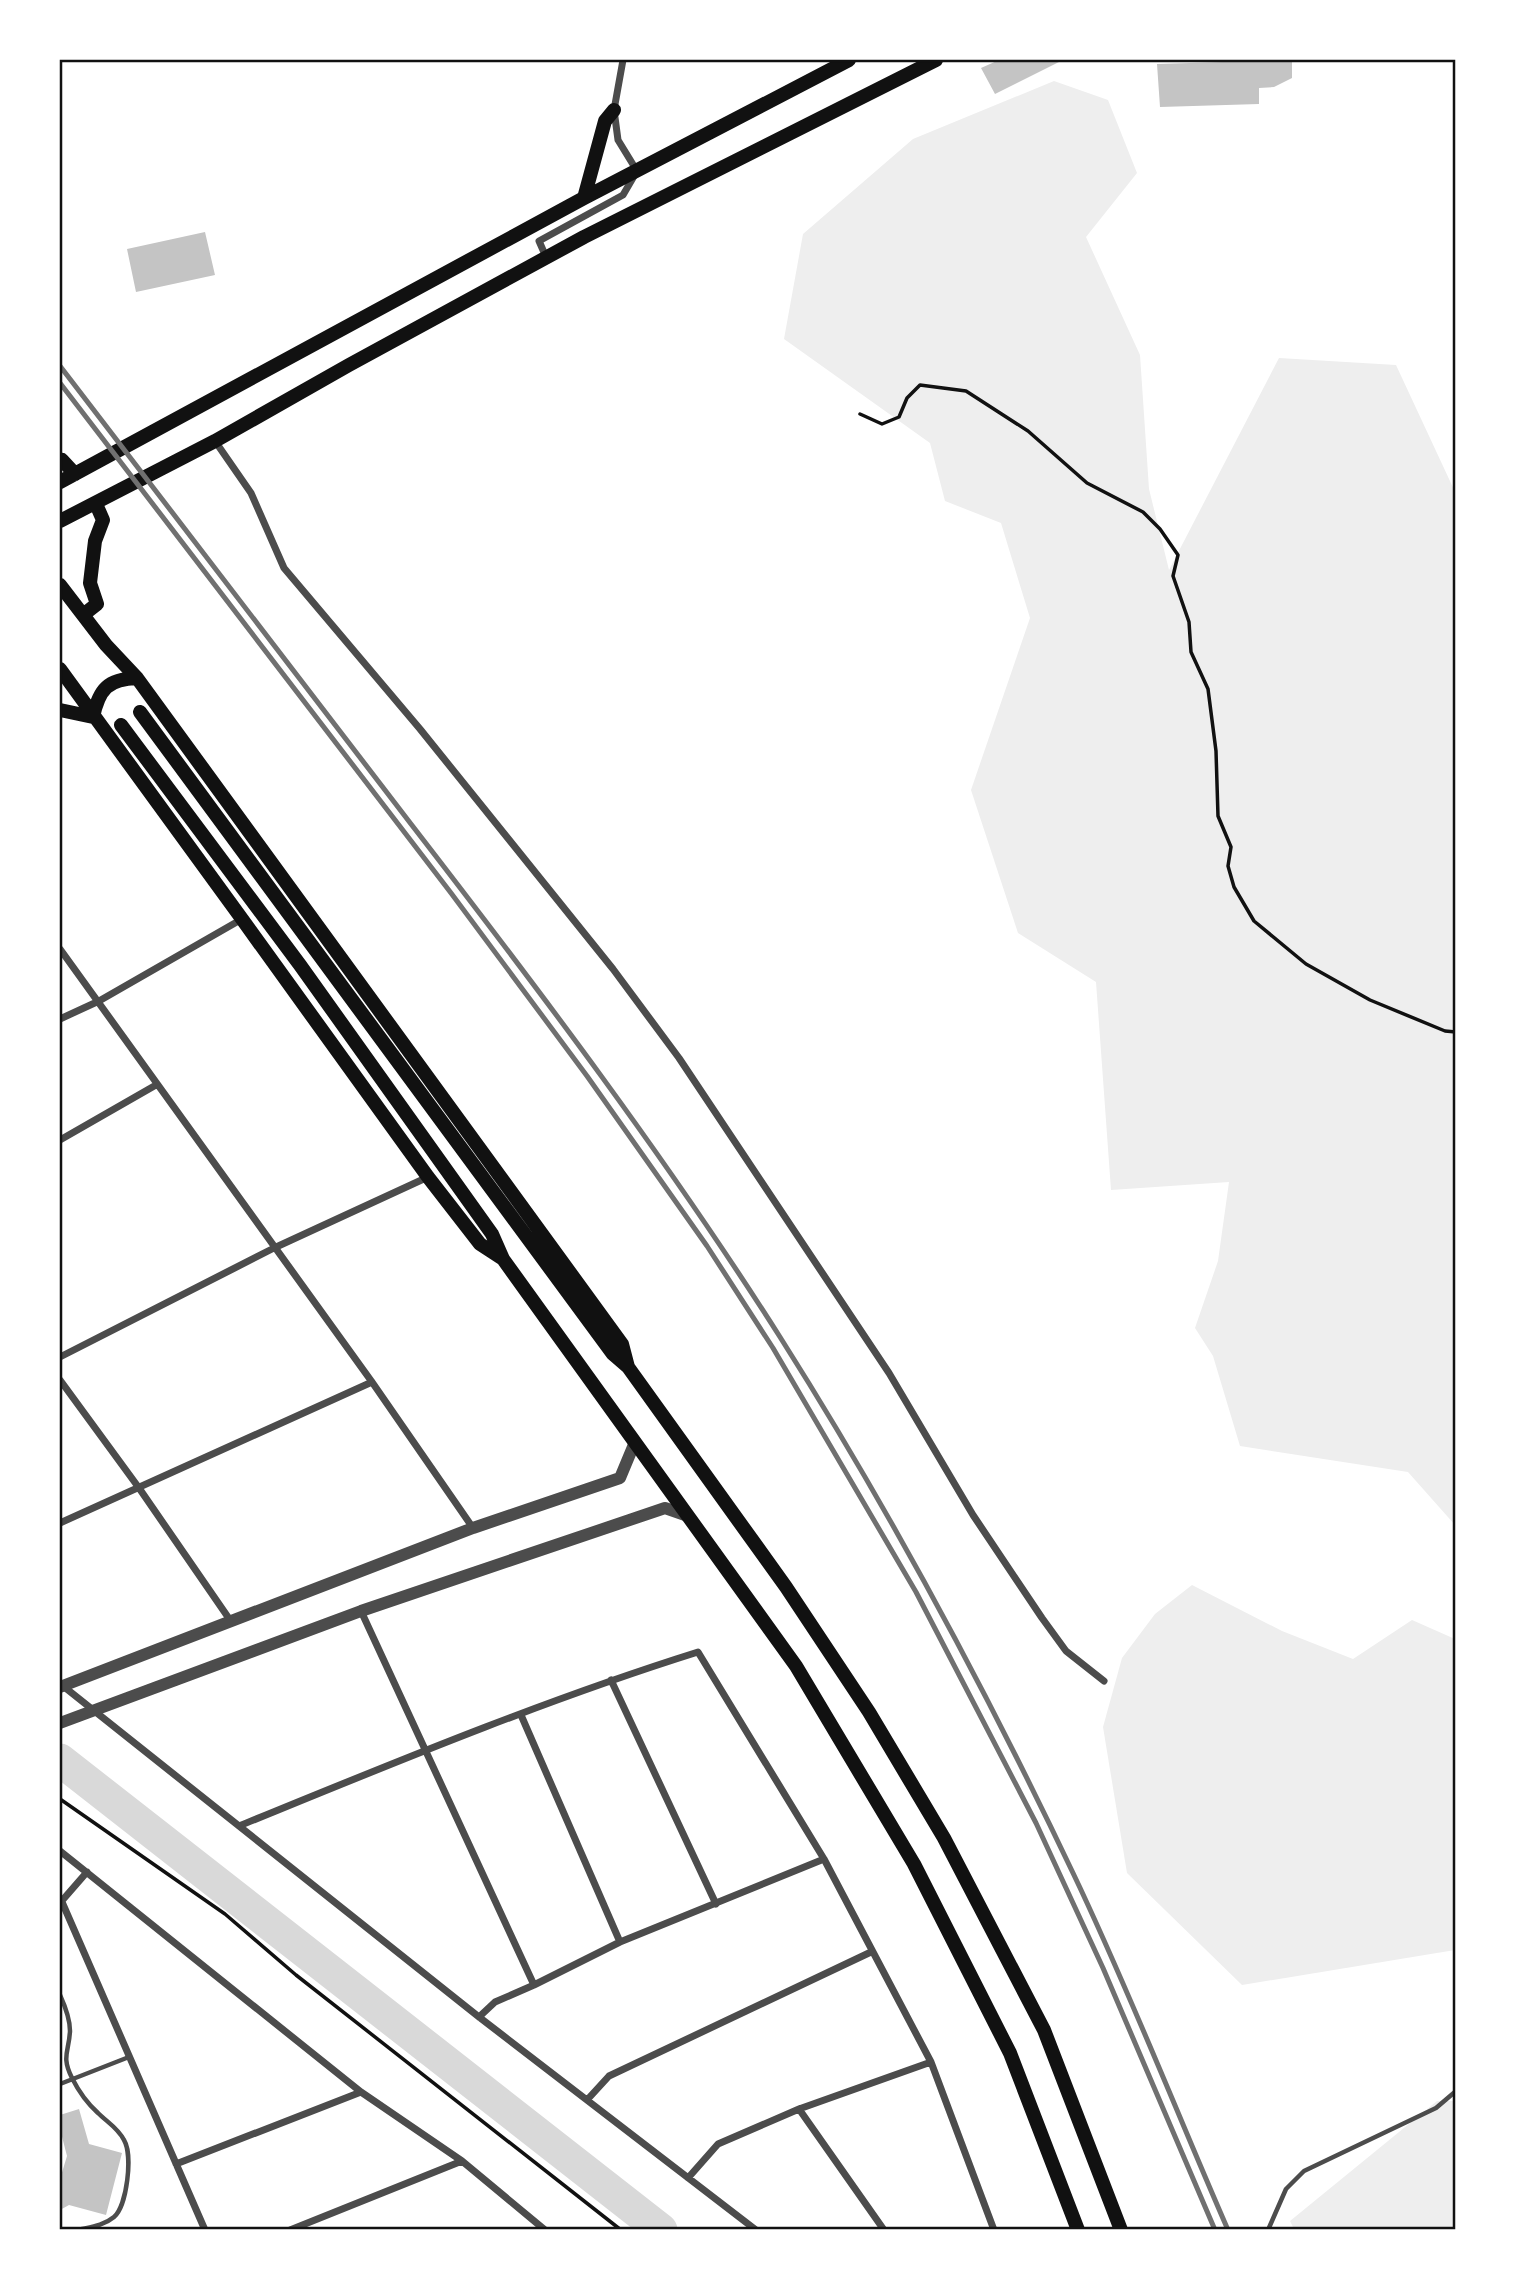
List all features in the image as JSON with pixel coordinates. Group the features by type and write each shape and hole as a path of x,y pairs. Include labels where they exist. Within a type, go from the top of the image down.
{"main road":[{"path":"60,482 584,198 849,60"},
{"path":"60,522 215,441 547,257 936,60"},
{"path":"584,198 604,121 614,110"},
{"path":"60,461 75,474"},
{"path":"83,615 97,604 90,583 95,541 103,520 96,504"},
{"path":"60,585 106,645 137,678 622,1344 628,1367"},
{"path":"60,669 428,1177 480,1244 503,1259"},
{"path":"93,717 97,699 106,687 122,679 137,678"},
{"path":"60,710 93,717"},
{"path":"140,712 613,1354 628,1367 786,1587 869,1712 944,1838 1044,2030 1121,2230"},
{"path":"121,725 300,965 492,1234 503,1259 796,1666 914,1864 1010,2053 1078,2230"}],"street":[{"path":"547,257 539,240 623,195 637,171 618,140 614,110 623,60"},
{"path":"215,441 251,493 284,568 420,729 613,970 679,1058 889,1373 973,1515 1042,1618 1066,1651 1104,1681"},
{"path":"60,1019 99,1001 242,919"},
{"path":"60,949 372,1382 473,1528"},
{"path":"60,1140 156,1085"},
{"path":"60,1357 274,1248 428,1177"},
{"path":"60,1380 230,1620"},
{"path":"60,1523 372,1382"},
{"path":"60,1685 473,1528 620,1478 635,1442"},
{"path":"62,1722 361,1611 665,1508 688,1516"},
{"path":"361,1611 534,1985"},
{"path":"239,1826 611,1679 698,1653 824,1859 930,2062 994,2230"},
{"path":"611,1679 716,1904"},
{"path":"60,1685 479,2017 756,2230"},
{"path":"521,1715 620,1942"},
{"path":"60,1851 361,2092 462,2161 544,2230"},
{"path":"479,2017 495,2002 620,1942 824,1859"},
{"path":"87,1872 61,1903 205,2230"},
{"path":"587,2100 609,2076 872,1952"},
{"path":"688,2178 718,2144 799,2109 930,2062"},
{"path":"176,2164 361,2092"},
{"path":"799,2109 884,2230"},
{"path":"290,2230 462,2161"}],"lane":[{"path":"60,1995 67,2012 70,2032 66,2062 72,2079 97,2113 111,2123 125,2141 129,2154 123,2202 116,2216 99,2226 78,2230"},
{"path":"60,2084 129,2057"},
{"path":"1269,2230 1286,2189 1304,2171 1436,2108 1455,2091"}],"path":[{"path":"860,414 883,424 899,417 907,398 920,385 966,391 1028,430 1087,483 1143,512 1160,529 1178,555 1173,576 1189,622 1191,652 1208,689 1216,751 1218,816 1231,847 1228,866 1234,887 1254,921 1306,964 1370,1000 1445,1031 1455,1032"},
{"path":"60,1799 225,1914 307,1984 621,2230"}],"shaded area":[{"path":"1054,81 1108,100 1137,173 1086,237 1140,355 1149,489 1169,570 1279,358 1396,365 1456,494 1455,1525 1408,1472 1240,1446 1213,1356 1195,1328 1218,1261 1229,1182 1111,1190 1096,982 1018,933 971,790 1030,618 1001,523 945,501 930,443 784,339 803,234 913,139"},
{"path":"1192,1585 1282,1631 1353,1659 1412,1620 1455,1639 1455,1950 1242,1985 1127,1873 1103,1727 1122,1658 1155,1614"},
{"path":"1437,2101 1455,2101 1455,2229 1294,2229 1290,2221"}],"building":[{"path":"999,60 1063,60 995,94 981,68"},
{"path":"1292,60 1292,78 1274,87 1259,88 1259,104 1160,107 1157,64"},
{"path":"205,232 215,275 136,292 127,249"},
{"path":"79,2109 89,2144 122,2153 106,2215 69,2205 60,2210 60,2179 67,2156 60,2129 60,2115"}],"waterway":[{"path":"60,1760 661,2230"}],"railway":[{"path":"60,366 555,1013 648,1140 780,1337 898,1534 1006,1736 1094,1917 1228,2230"},
{"path":"60,383 451,893 587,1076 707,1246 773,1348 916,1592 1036,1823 1103,1968 1215,2230"}]}
